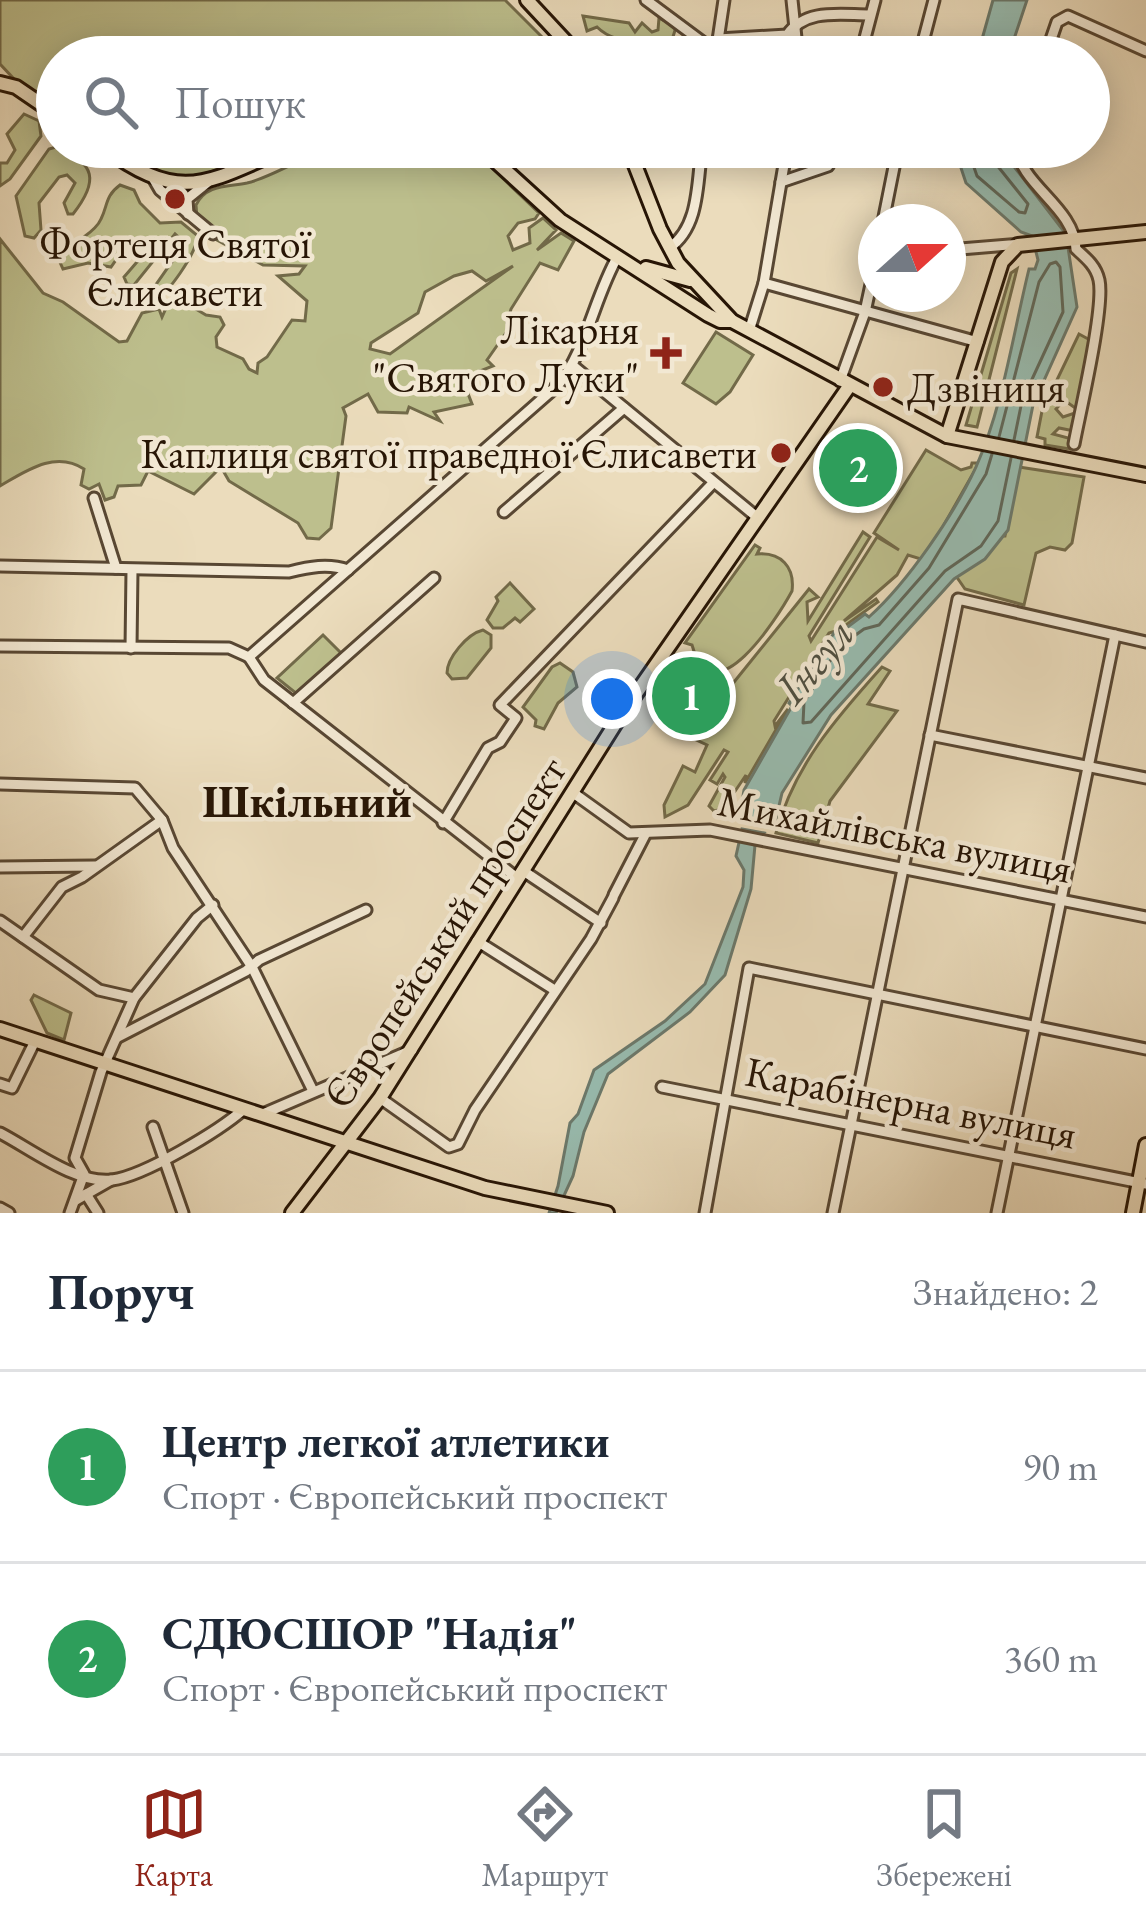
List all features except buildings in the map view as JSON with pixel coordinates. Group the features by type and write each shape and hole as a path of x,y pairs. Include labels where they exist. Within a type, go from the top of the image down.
{"main road":[{"path":"527,0 560,36"},
{"path":"0,83 36,101"},
{"path":"137,168 153,178 186,185 240,168"},
{"path":"503,168 560,220 709,315 732,321"},
{"path":"636,168 664,251 732,321 947,436 1146,475"},
{"path":"947,436 1003,258 1027,243 1146,232"},
{"path":"636,266 648,264 664,251"},
{"path":"636,266 692,280"},
{"name":"Європейський проспект","path":"296,1212 380,1099 572,792 845,383"},
{"path":"0,1029 485,1188 607,1213"},
{"path":"1133,1213 1146,1145"}],"street":[{"path":"646,0 692,36"},
{"path":"718,36 724,0"},
{"path":"792,0 797,36"},
{"path":"865,36 874,0"},
{"path":"925,36 934,0"},
{"path":"770,36 788,35 809,16 870,15"},
{"path":"1054,36 1062,16 1075,17 1146,51"},
{"path":"664,251 683,238 690,226 699,168"},
{"path":"749,331 764,284 783,168"},
{"path":"781,182 822,168"},
{"path":"887,204 894,168"},
{"path":"1024,168 1051,197 1076,249 1093,265 1100,290 1074,444"},
{"path":"153,178 160,190 213,234"},
{"path":"188,214 187,199 214,179"},
{"path":"966,248 1027,243"},
{"path":"249,657 558,385 572,365 618,256"},
{"path":"764,284 858,310"},
{"path":"845,383 865,312 978,341"},
{"path":"572,365 758,518"},
{"path":"504,512 624,408"},
{"path":"443,823 488,748 500,742 516,718 500,705 713,483"},
{"path":"94,498 116,568"},
{"path":"0,566 348,570"},
{"path":"130,648 132,570"},
{"path":"293,703 434,578"},
{"path":"832,1213 958,598 1146,642"},
{"path":"997,1213 1115,635"},
{"path":"0,646 229,648 249,657 254,670 443,823 601,923"},
{"path":"930,735 1146,778"},
{"path":"0,784 136,788 163,820 173,848 252,968 313,1090"},
{"name":"Михайлівська вулиця","path":"572,792 626,832 698,829 732,834 1146,917"},
{"path":"23,937 62,887 163,820"},
{"path":"380,1099 449,1147 458,1144 553,989 601,923 646,833"},
{"path":"0,867 95,866"},
{"path":"65,1168 74,1158 105,1064 134,998 197,918 213,905"},
{"path":"118,1036 252,968 259,960 366,910"},
{"path":"0,920 100,990 134,998"},
{"path":"477,941 553,989"},
{"path":"705,1213 749,968 1146,1049"},
{"path":"0,1084 12,1088 34,1040"},
{"path":"261,1114 412,1050"},
{"name":"Карабінерна вулиця","path":"662,1087 1142,1183"},
{"path":"70,1213 81,1197 211,1135 244,1109"},
{"path":"152,1127 183,1213"},
{"path":"0,1133 65,1168 111,1180"},
{"path":"74,1158 84,1174 81,1197"},
{"path":"81,1197 98,1213"},
{"path":"0,1208 8,1213"}],"green space":[{"path":"0,0 505,0 541,36 36,36 36,94 0,64"},
{"path":"583,16 629,23 635,32 642,23 652,32 658,30 659,18 676,27 673,36 611,36 597,27 587,31"},
{"path":"24,114 36,120 36,143 0,186 0,163 7,163 15,150 7,134"},
{"path":"36,168 86,168 89,174 87,192 73,214 68,214 64,203 75,183 67,175 59,177 39,203 41,230 34,238 25,236 16,196"},
{"path":"148,168 219,168 183,176"},
{"path":"284,168 492,168 539,213 535,219 518,223 508,236 513,250 530,243 529,228 543,218 556,230 537,250 561,233 574,241 558,270 540,263 511,309 510,327 487,360 493,366 462,378 472,404 434,412 440,421 409,407 407,413 378,412 368,394 343,408 346,416 331,528 319,539 307,538 298,523 229,481 221,467 194,494 148,471 141,485 118,486 114,497 105,500 99,484 89,489 81,485 84,469 62,462 41,465 0,486 0,239 43,293 119,342 127,341 142,313 159,309 162,317 167,306 184,302 220,317 224,325 216,337 217,347 243,359 257,373 258,363 292,320 305,321 307,301 278,276 299,274 305,266 263,265 217,240 197,218 196,205 212,190","holes":["513,266 390,354 370,349 371,343 418,313 425,292 454,276 472,271 486,281"]},
{"path":"120,185 134,190 160,223 181,222 198,236 180,273 153,302 148,296 185,243 175,234 134,285 124,277 143,255 132,244 111,267 88,263 63,269 59,260 61,250 98,224 109,197"},
{"path":"1017,269 977,427 966,425 1011,273"},
{"path":"716,332 753,355 730,392 716,404 683,383"},
{"path":"1079,334 1090,340 1078,410 1064,400 1056,409 1063,417 1078,412 1074,431 1059,428 1053,434 1072,439 1070,449 1045,445 1045,439 1037,437 1042,411"},
{"path":"926,450 961,470 979,463 924,560 908,555 897,575 844,621 878,602 829,633 774,721 775,726 788,709 745,783 746,775 723,809 714,811 709,806 725,777 723,774 717,784 710,780 728,752 724,750 688,805 665,817 664,805 683,766 695,772 707,745 690,737 722,683 730,687 809,589 818,597 807,602 808,621 863,532 870,537 809,636 811,641 877,537 899,550 874,533"},
{"path":"1019,467 1084,477 1072,543 1065,550 1050,547 1036,553 1024,605 965,589 956,576 1005,536"},
{"path":"755,545 760,548 757,554 785,563 792,591 745,656 715,672 702,665 692,645 685,643"},
{"path":"510,583 534,609 520,622 515,618 503,628 493,628 487,620 496,597"},
{"path":"483,630 491,635 491,648 467,678 452,679 447,673 454,654"},
{"path":"323,635 341,653 297,694 277,678"},
{"path":"560,663 573,672 577,687 558,703 544,729 535,726 536,720 523,707"},
{"path":"882,667 890,671 868,704 897,711 830,801 818,843 776,833 805,764"},
{"path":"34,995 71,1013 64,1040 47,1033 31,1000"}],"water":[{"path":"993,0 1027,0 1015,36 983,36"},
{"path":"961,168 1015,168 1066,234 1077,307 1033,405 1008,530 985,559 954,579 831,715 782,793 774,827 739,820 744,790 792,706 789,703 834,633 865,614 869,617 899,585 943,525 976,467 1007,370 1029,269 1035,269 1038,260 1032,236 1021,232 966,183"},
{"path":"742,829 764,833 755,845 751,889 725,975 690,1012 608,1074 584,1132 573,1176 556,1213 549,1213 570,1123 594,1070 665,1021 705,984 743,887 744,870 736,856"}],"place":[{"name":"Фортеця Святої Єлисавети","path":"175,199"},
{"name":"Лікарня \"Святого Луки\"","path":"666,353"},
{"name":"Дзвіниця","path":"883,387"},
{"name":"Каплиця святої праведної Єлисавети","path":"781,453"},
{"name":"СДЮСШОР \"Надія\"","path":"858,468"},
{"name":"Центр легкої атлетики","path":"691,696"}],"district":[{"name":"Шкільний","path":"307,801"}],"water label":[{"name":"Інгул","path":"814,660"}]}
